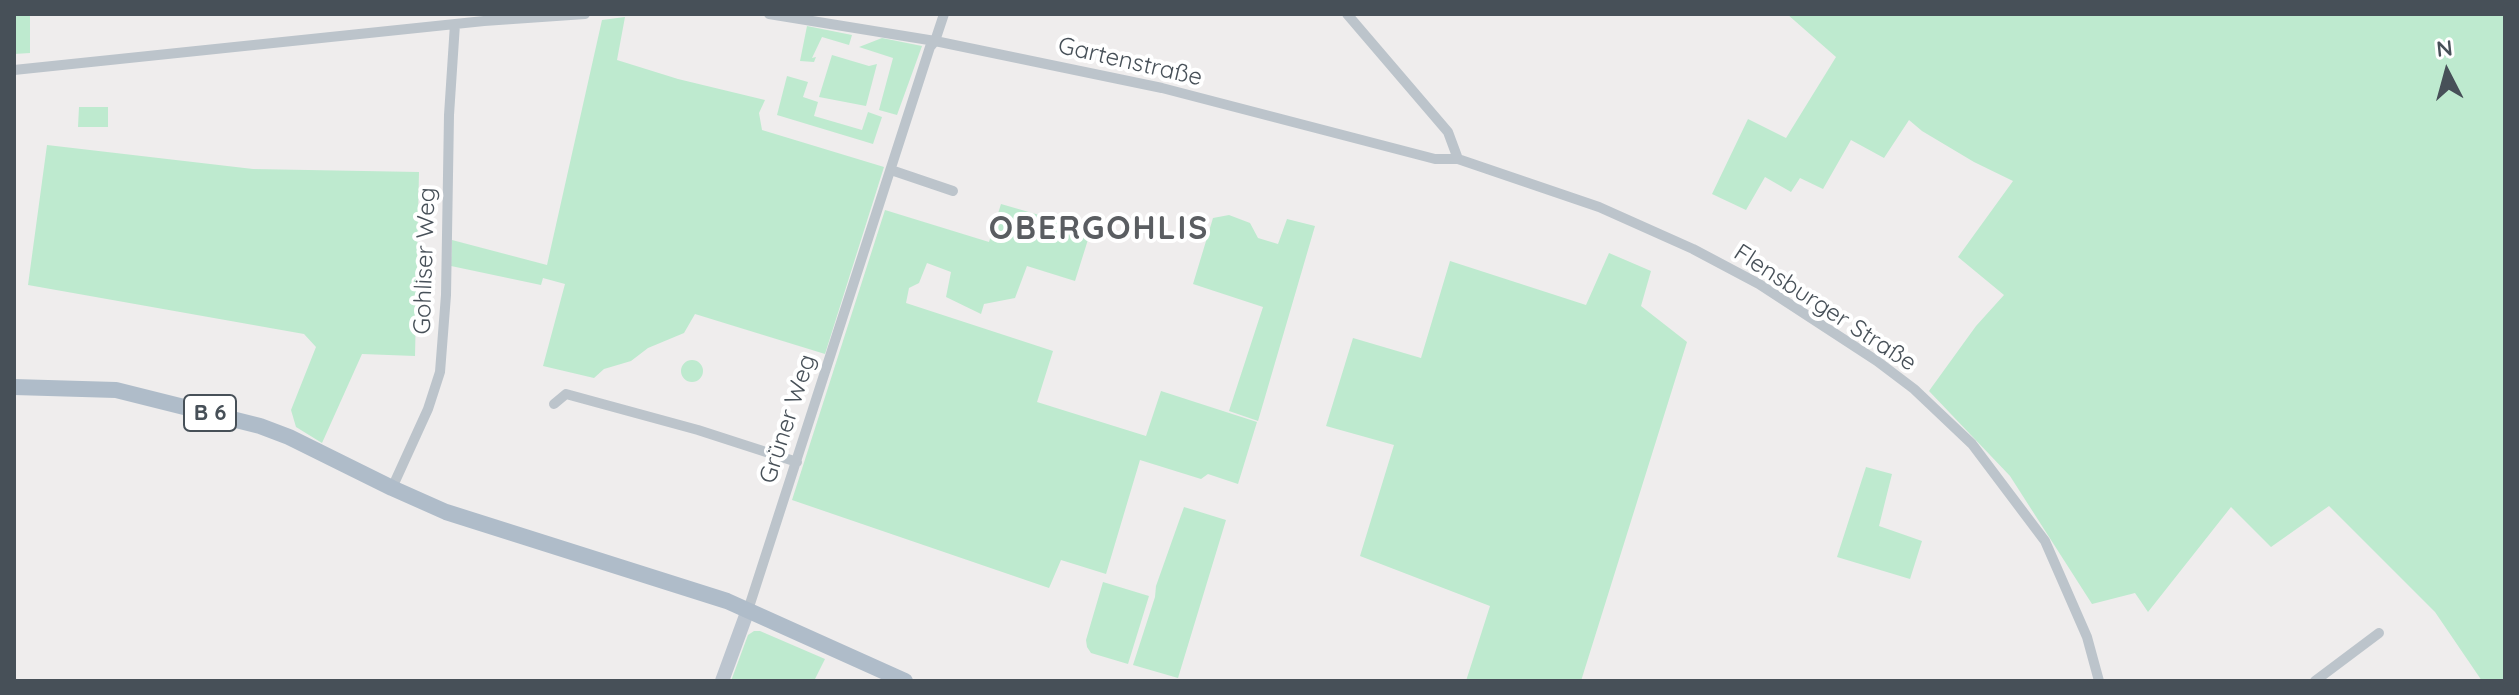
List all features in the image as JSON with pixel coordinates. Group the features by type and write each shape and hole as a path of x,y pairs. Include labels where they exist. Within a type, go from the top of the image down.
{"main road":[{"name":"B 6","path":"14,387 116,390 260,426 446,512 748,610 905,681"}],"street":[{"path":"14,70 455,24 585,14"},
{"name":"Gartenstraße","path":"769,14 935,41 1162,88 1435,159 1458,159 1477,166"},
{"name":"Grüner Weg","path":"722,681 797,462 930,47 944,14"},
{"path":"1347,14 1448,132 1458,159"},
{"name":"Gohliser Weg","path":"392,488 428,409 440,372 446,295 449,115 455,24"},
{"name":"Flensburger Straße","path":"1477,166 1599,207 1693,249 1759,284 1822,323 1914,389 1972,444 2045,541 2087,637 2099,681"},
{"path":"891,170 953,191"},
{"path":"554,404 566,394 698,430 797,462"},
{"path":"2315,681 2379,633"}],"green space":[{"path":"14,14 30,14 30,53 14,54"},
{"path":"1787,14 2505,14 2505,681 2482,681 2435,612 2329,506 2271,547 2231,507 2148,612 2135,593 2092,604 2010,476 1929,391 1976,326 2004,295 1958,257 2013,181 1974,162 1909,120 1884,158 1851,140 1823,189 1800,178 1791,192 1765,177 1746,210 1712,194 1748,119 1786,138 1836,57"},
{"path":"625,17 617,60 678,79 765,100 759,113 762,130 884,167 825,354 695,314 684,333 648,348 631,361 604,369 594,378 543,366 565,284 543,278 541,285 451,266 452,240 547,265 602,20"},
{"path":"807,26 852,35 849,45 822,37 812,58 816,57 814,62 800,61"},
{"path":"882,38 922,46 897,115 879,110 893,58 859,47"},
{"path":"832,55 869,66 877,64 866,106 819,97"},
{"path":"787,76 808,82 803,97 818,102 814,116 862,130 868,112 882,117 873,144 777,115"},
{"path":"79,107 108,107 108,127 78,127"},
{"path":"47,145 253,169 419,172 415,356 362,354 322,443 296,427 291,410 316,347 304,334 28,285"},
{"path":"1001,204 1091,230 1075,281 1027,266 1015,298 984,304 981,314 946,297 951,272 927,263 919,283 909,288 906,303 1053,351 1037,402 1146,436 1161,391 1257,422 1238,484 1208,474 1201,479 1140,460 1106,574 1061,560 1049,588 792,500 885,210 989,242"},
{"path":"1229,215 1250,223 1258,238 1278,244 1287,219 1315,226 1258,421 1229,411 1263,307 1193,284 1213,218"},
{"path":"1609,253 1651,271 1641,306 1687,342 1581,681 1466,681 1490,606 1360,556 1394,445 1326,426 1353,338 1421,358 1450,261 1586,305"},
{"path":"692,360 703,371 692,382 681,371"},
{"path":"1866,467 1892,474 1879,526 1922,541 1910,579 1837,557"},
{"path":"1184,507 1226,520 1178,678 1133,665"},
{"path":"1103,582 1149,596 1128,664 1091,653 1087,647 1086,640"},
{"path":"754,631 825,659 814,681 731,681 748,635"}],"district":[{"name":"OBERGOHLIS","path":"1099,229"}]}
